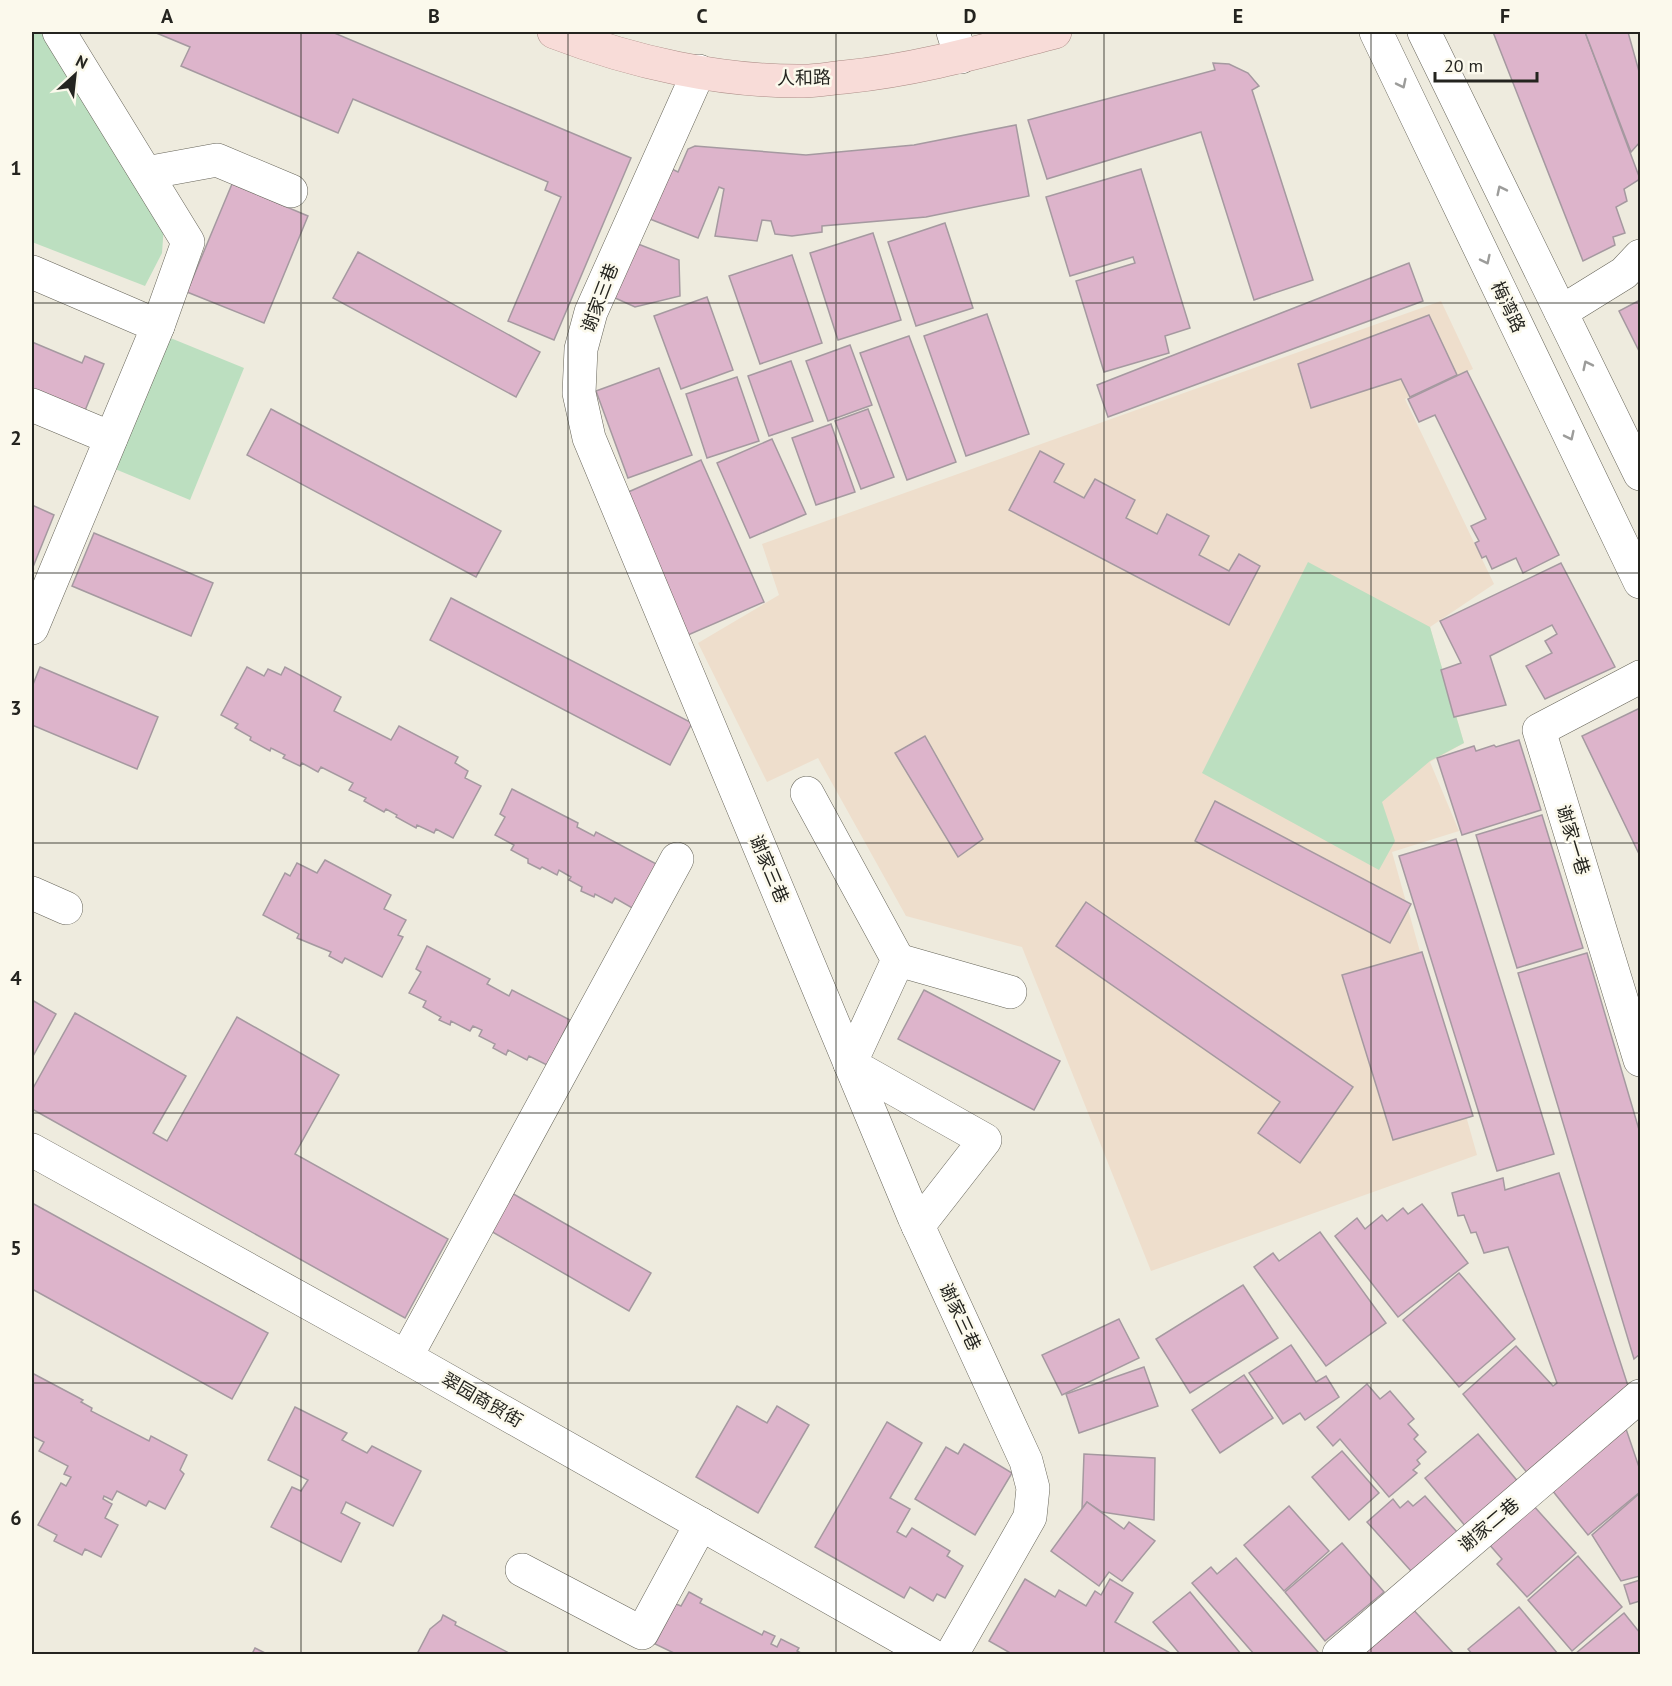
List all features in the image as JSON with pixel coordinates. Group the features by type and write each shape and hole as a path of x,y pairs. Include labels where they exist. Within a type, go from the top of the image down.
{"main road":[{"name":"人和路","path":"554,32 651,62 733,77 804,81 872,74 957,44 1055,32"}],"street":[{"path":"32,628 158,326 188,242 59,32"},
{"name":"梅湾路","path":"1376,32 1641,582"},
{"path":"1424,32 1641,474"},
{"name":"谢家三巷","path":"699,71 591,312 581,349 579,393 589,438 850,1064 918,1226 1026,1461 1033,1488 1030,1517 952,1654"},
{"path":"146,173 217,160 291,191"},
{"path":"1561,312 1624,273 1641,256"},
{"path":"32,272 158,326"},
{"path":"32,405 111,438"},
{"name":"谢家一巷","path":"1641,677 1539,730 1641,1060"},
{"path":"807,793 898,960 1010,992"},
{"path":"406,1356 677,859"},
{"path":"32,893 66,908"},
{"path":"898,960 850,1064 985,1140 918,1226"},
{"name":"翠园商贸街","path":"32,1150 406,1356 930,1654"},
{"name":"谢家二巷","path":"1339,1654 1641,1396"},
{"path":"522,1570 645,1644 701,1524"}],"shaded area":[{"path":"1441,301 1473,369 1405,399 1494,584 1430,627 1464,743 1430,762 1459,831 1392,852 1477,1155 1151,1271 1022,947 906,916 818,758 767,782 698,643 779,595 762,544"}],"green space":[{"path":"35,32 42,32 98,113 164,225 162,253 145,286 32,242 32,40"},
{"path":"168,337 244,368 190,500 115,469"},
{"path":"1308,562 1430,627 1464,743 1430,761 1382,802 1395,841 1379,870 1202,773"}],"building":[{"path":"154,32 332,32 631,158 554,340 508,321 561,197 545,190 548,182 353,99 338,133 181,66 190,47"},
{"path":"1493,32 1585,32 1640,179 1624,189 1627,201 1616,207 1625,233 1613,237 1615,245 1583,261"},
{"path":"1585,32 1628,32 1640,75 1640,142 1631,152"},
{"path":"1213,63 1229,64 1248,73 1259,86 1252,90 1313,280 1254,300 1201,132 1047,179 1028,120 1215,70"},
{"path":"1016,125 1029,196 926,217 822,226 822,232 792,236 775,234 771,221 762,220 757,241 715,236 724,189 719,187 698,238 650,219 672,169 678,172 688,149 695,146 806,155 914,145"},
{"path":"1141,169 1190,328 1165,336 1169,353 1104,372 1076,281 1135,263 1133,257 1070,276 1046,197"},
{"path":"232,184 308,216 264,323 187,292"},
{"path":"945,223 973,308 916,326 888,242"},
{"path":"873,233 901,320 838,340 810,253"},
{"path":"633,242 679,260 680,296 635,307 613,297"},
{"path":"358,252 540,352 516,397 333,298"},
{"path":"792,255 822,343 760,364 729,276"},
{"path":"1409,263 1423,301 1108,417 1097,385"},
{"path":"707,297 733,370 681,389 654,316"},
{"path":"1640,300 1640,353 1619,311"},
{"path":"987,314 1029,434 966,456 924,336"},
{"path":"1429,315 1457,375 1410,397 1401,379 1311,408 1298,364"},
{"path":"909,336 956,462 907,480 860,353"},
{"path":"32,342 82,363 85,356 104,364 84,413 32,391"},
{"path":"850,345 872,405 828,421 806,361"},
{"path":"791,361 813,421 769,436 748,376"},
{"path":"659,368 692,455 628,478 596,391"},
{"path":"1467,371 1559,555 1523,573 1516,558 1492,569 1486,556 1482,558 1475,543 1479,541 1471,526 1486,519 1435,415 1419,422 1408,399"},
{"path":"737,377 759,441 707,458 686,394"},
{"path":"271,409 501,531 476,577 247,455"},
{"path":"868,409 894,477 861,489 835,421"},
{"path":"831,424 855,492 816,505 792,438"},
{"path":"772,439 806,514 750,538 717,463"},
{"path":"1040,451 1064,464 1054,482 1084,498 1095,479 1135,500 1126,518 1157,534 1167,514 1209,536 1199,555 1229,571 1239,554 1260,566 1229,625 1009,510"},
{"path":"701,460 764,602 688,635 626,493"},
{"path":"32,505 54,515 33,567 32,567"},
{"path":"94,533 213,583 191,636 72,586"},
{"path":"1561,563 1615,667 1545,699 1526,666 1552,653 1545,641 1557,634 1552,625 1490,656 1506,705 1454,717 1441,670 1461,663 1440,621"},
{"path":"451,598 692,723 670,765 430,640"},
{"path":"40,667 158,717 137,769 32,725 32,687"},
{"path":"247,667 264,676 268,669 281,675 285,667 341,697 334,711 391,740 399,726 458,757 455,763 468,771 465,778 481,786 453,838 436,829 434,833 417,825 416,828 386,809 384,812 364,801 366,798 349,790 353,783 321,767 318,772 302,763 300,766 283,758 285,755 271,748 270,751 250,740 251,737 235,728 238,724 221,715"},
{"path":"1640,708 1640,856 1582,736"},
{"path":"925,736 983,839 958,857 895,753"},
{"path":"1519,740 1541,810 1462,835 1437,758 1474,746 1476,751"},
{"path":"512,789 578,823 577,827 594,836 596,832 662,867 634,909 615,898 612,903 595,894 594,897 581,891 582,887 569,880 571,877 559,870 557,875 528,863 528,859 511,850 514,845 495,835 505,817 500,814"},
{"path":"1215,801 1411,904 1390,943 1195,841"},
{"path":"1542,815 1583,948 1517,968 1476,835"},
{"path":"1456,839 1554,1154 1497,1171 1399,856"},
{"path":"325,860 391,895 384,909 406,920 398,935 403,937 382,977 345,958 342,963 329,956 331,952 297,938 299,934 263,915 285,873 290,876 297,863 317,873"},
{"path":"1086,902 1353,1087 1300,1163 1258,1133 1280,1102 1056,946"},
{"path":"427,946 490,979 487,984 509,996 512,990 570,1020 547,1065 529,1056 527,1060 508,1050 506,1055 493,1048 495,1044 479,1036 482,1030 473,1026 470,1031 451,1021 450,1025 439,1020 441,1017 423,1007 426,1001 409,993 421,972 416,969"},
{"path":"1422,952 1473,1116 1393,1140 1342,975"},
{"path":"1587,953 1640,1133 1640,1354 1634,1359 1518,973"},
{"path":"924,990 1060,1061 1034,1110 898,1039"},
{"path":"32,1000 56,1014 32,1058"},
{"path":"75,1013 186,1076 153,1133 167,1141 237,1017 339,1075 295,1154 448,1239 405,1318 32,1109 32,1090"},
{"path":"1559,1173 1629,1389 1529,1475 1463,1394 1516,1346 1553,1386 1557,1383 1508,1247 1484,1253 1476,1232 1471,1233 1464,1215 1458,1216 1452,1193 1503,1178 1505,1190"},
{"path":"510,1192 651,1273 629,1311 489,1230"},
{"path":"32,1203 268,1333 232,1399 32,1289"},
{"path":"1422,1204 1468,1263 1398,1317 1335,1236 1357,1218 1365,1229 1382,1215 1387,1221 1403,1208 1408,1214"},
{"path":"1320,1232 1386,1323 1326,1366 1254,1267 1273,1253 1279,1261"},
{"path":"1459,1273 1515,1339 1459,1387 1403,1320"},
{"path":"1243,1285 1278,1338 1190,1393 1156,1339"},
{"path":"1119,1319 1139,1358 1062,1395 1042,1355"},
{"path":"1291,1345 1316,1382 1326,1376 1339,1397 1305,1420 1300,1413 1283,1424 1249,1373"},
{"path":"1144,1367 1158,1406 1079,1433 1066,1394"},
{"path":"32,1373 83,1400 81,1402 92,1408 91,1411 149,1441 151,1436 187,1455 180,1470 184,1474 165,1509 149,1501 146,1506 117,1491 112,1500 104,1496 103,1499 112,1504 105,1518 118,1525 101,1557 85,1549 82,1555 54,1541 57,1535 38,1525 61,1483 66,1486 71,1477 64,1474 68,1466 39,1451 44,1442 32,1436"},
{"path":"1244,1375 1273,1418 1220,1453 1192,1410"},
{"path":"1367,1384 1380,1399 1390,1391 1414,1419 1408,1424 1418,1435 1414,1439 1426,1452 1417,1460 1420,1464 1413,1470 1417,1473 1389,1497 1340,1439 1333,1446 1317,1427"},
{"path":"737,1406 767,1423 777,1406 809,1425 758,1513 696,1477"},
{"path":"295,1407 347,1433 342,1440 367,1453 372,1446 421,1471 393,1526 346,1502 341,1513 360,1523 341,1562 271,1527 292,1487 301,1491 308,1480 268,1460"},
{"path":"887,1422 922,1443 890,1498 910,1509 897,1532 906,1537 912,1528 950,1551 947,1556 963,1566 945,1598 937,1594 933,1601 910,1587 904,1598 815,1547"},
{"path":"1624,1423 1640,1470 1640,1492 1588,1535 1548,1485"},
{"path":"1478,1434 1520,1484 1467,1528 1425,1478"},
{"path":"964,1444 1012,1473 975,1535 915,1499 946,1447 958,1454"},
{"path":"1342,1451 1379,1493 1349,1520 1312,1477"},
{"path":"1084,1454 1155,1458 1154,1520 1102,1512 1087,1502 1082,1509"},
{"path":"1640,1493 1640,1576 1621,1581 1592,1535"},
{"path":"1425,1496 1457,1532 1411,1571 1367,1522 1393,1499 1400,1508 1408,1501 1413,1506"},
{"path":"1087,1502 1124,1529 1129,1522 1155,1541 1122,1581 1109,1572 1099,1586 1051,1551"},
{"path":"1532,1504 1576,1553 1527,1597 1497,1564 1502,1559 1488,1543"},
{"path":"1289,1506 1329,1551 1284,1591 1244,1545"},
{"path":"1342,1543 1384,1592 1325,1641 1285,1592"},
{"path":"1578,1556 1622,1607 1572,1651 1528,1600"},
{"path":"1236,1558 1318,1652 1316,1654 1254,1654 1192,1583 1211,1567 1217,1574"},
{"path":"1025,1579 1055,1597 1059,1590 1086,1606 1095,1591 1101,1595 1110,1579 1133,1593 1115,1622 1172,1654 1012,1654 989,1641"},
{"path":"1640,1580 1640,1601 1630,1604 1624,1585"},
{"path":"689,1592 702,1599 700,1603 762,1635 764,1631 775,1636 771,1644 777,1647 781,1639 799,1648 797,1651 803,1654 676,1654 655,1644 676,1604 681,1606"},
{"path":"1190,1592 1241,1654 1180,1654 1153,1622"},
{"path":"1409,1605 1454,1654 1367,1654 1361,1648"},
{"path":"1519,1607 1558,1654 1472,1654 1468,1649"},
{"path":"1624,1613 1640,1633 1640,1654 1575,1654"},
{"path":"443,1615 456,1622 455,1625 511,1654 417,1654 430,1629 441,1620"},
{"path":"255,1648 267,1654 252,1654"}]}
